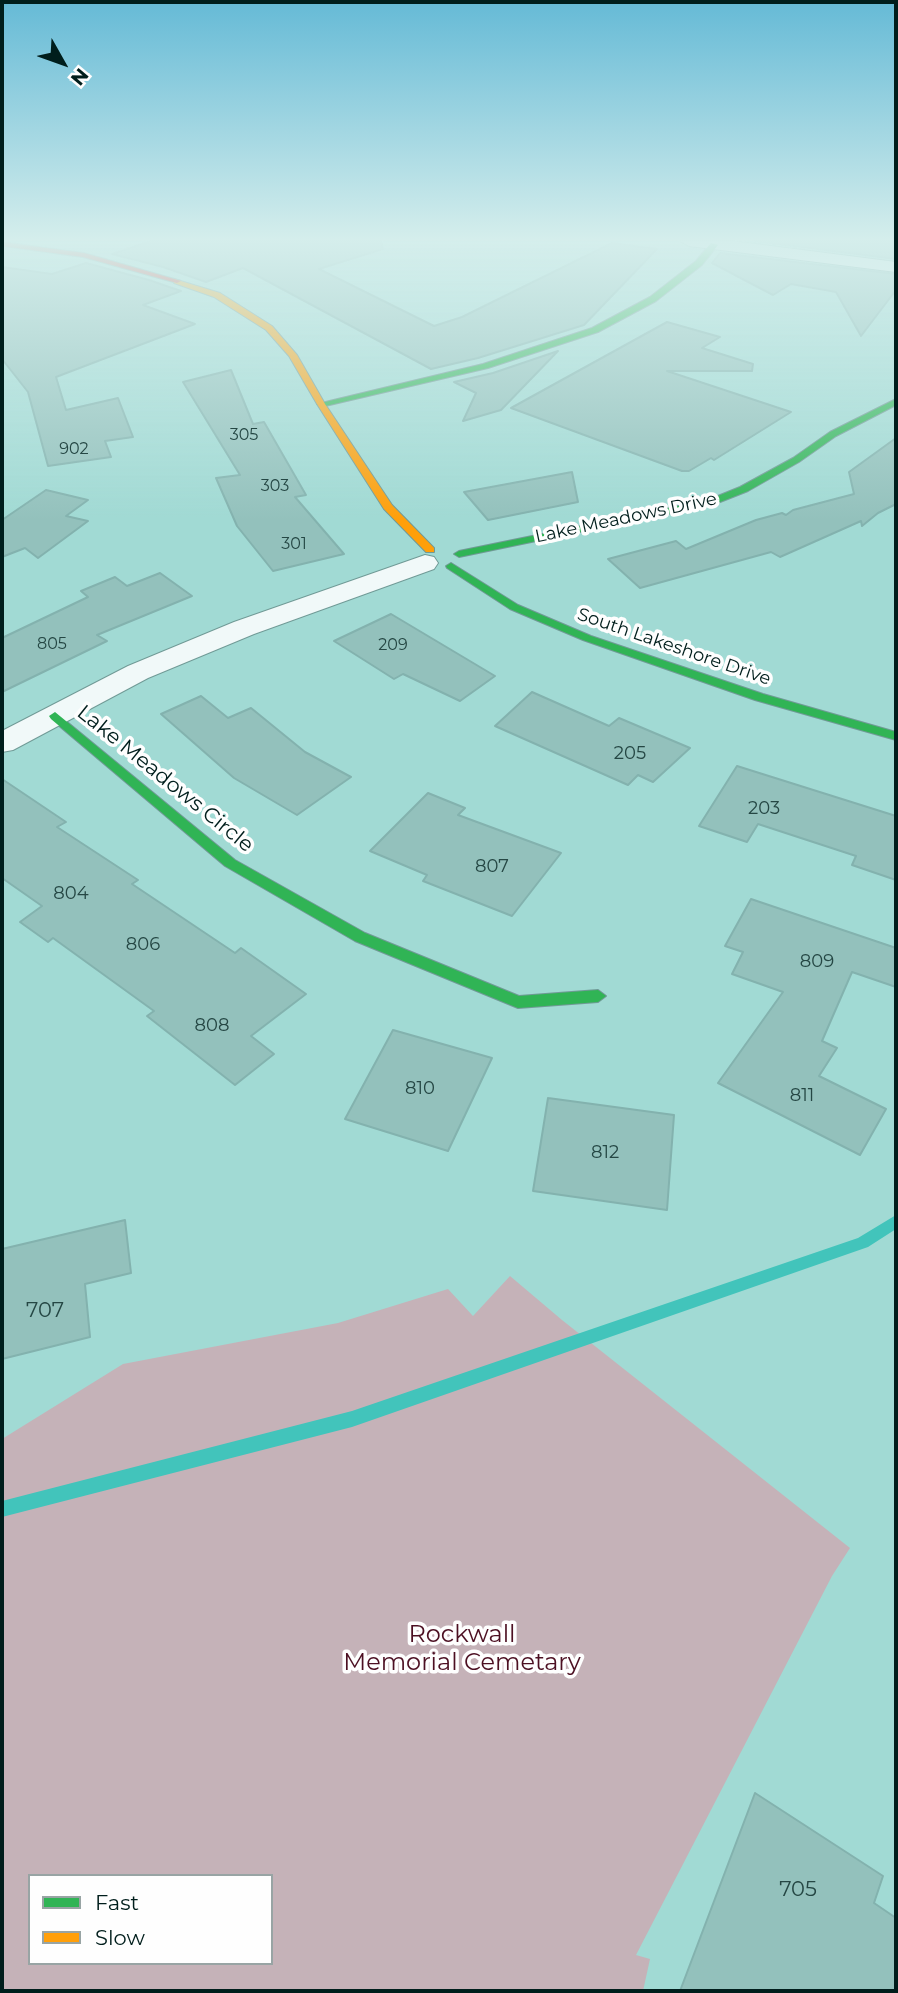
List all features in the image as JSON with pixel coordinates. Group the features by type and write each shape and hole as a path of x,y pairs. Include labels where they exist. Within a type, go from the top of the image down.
{"street":[{"name":"South Lakeshore Drive","path":"274,334 293,355 321,404 388,506 441,559 514,607 587,638 759,697 896,736"},
{"path":"321,404 485,366 583,334"},
{"name":"Lake Meadows Drive","path":"2,743 138,672 232,633 441,559 711,502 744,489 796,460 833,434 896,402"},
{"name":"Lake Meadows Circle","path":"55,716 230,863 360,937 518,1002 598,996"}],"green space":[{"name":"Rockwall Memorial Cemetary","path":"510,1276 850,1548 832,1576 636,1955 650,1959 643,1991 2,1991 2,1439 123,1364 338,1323 448,1289 473,1316"}],"building":[{"path":"2,334 169,334 56,377 66,410 118,398 133,437 105,441 111,457 48,466 28,392 2,359"},
{"path":"366,334 555,334 478,358 431,369"},
{"path":"645,334 709,334 720,337 702,348 753,364 752,371 667,371 791,412 714,460 711,458 689,471 682,471 511,408"},
{"path":"558,351 501,410 463,421 476,393 454,382 493,373"},
{"path":"231,370 253,424 264,422 306,495 295,497 344,554 273,571 237,526 216,478 240,475 183,382"},
{"path":"896,438 896,504 878,513 862,526 861,521 780,557 771,552 640,588 608,559 676,541 686,549 756,520 782,513 786,515 793,510 854,494 849,472"},
{"path":"572,472 578,502 488,520 464,492"},
{"path":"46,490 88,500 66,516 88,521 38,558 25,548 2,557 2,520"},
{"path":"160,573 192,596 97,635 107,641 2,692 2,638 88,597 81,591 115,577 127,586"},
{"path":"391,614 495,676 460,701 403,674 394,679 334,641"},
{"path":"532,692 609,726 619,718 690,748 653,782 638,775 628,785 495,726"},
{"path":"201,696 228,718 251,708 305,752 351,777 297,815 234,778 161,714"},
{"path":"737,766 896,816 896,880 852,865 856,856 758,824 747,842 699,826"},
{"path":"2,779 66,822 57,827 138,880 132,884 235,953 241,948 306,994 251,1036 274,1054 235,1085 147,1016 154,1011 53,938 48,942 20,922 42,906 2,878"},
{"path":"428,793 465,808 458,815 561,853 512,916 423,881 427,875 370,851"},
{"path":"751,899 896,948 896,987 852,972 822,1041 837,1048 819,1076 886,1109 860,1155 718,1083 783,992 732,974 743,952 725,946"},
{"path":"393,1030 492,1058 448,1151 345,1119"},
{"path":"548,1098 674,1115 667,1210 533,1191"},
{"path":"125,1220 131,1273 85,1284 90,1337 2,1359 2,1249"},
{"path":"755,1793 883,1876 874,1903 896,1918 896,1991 680,1991"}],"waterway":[{"path":"2,1509 352,1419 863,1243 896,1221"}],"traffic: fast":[{"path":"321,404 485,366 583,334"},
{"path":"459,554 711,502 744,489 796,460 833,434 896,402"},
{"path":"451,566 514,607 587,638 759,697 896,736"},
{"path":"55,716 230,863 360,937 518,1002 598,996"}],"traffic: slow":[{"path":"274,334 293,355 321,404 388,507 430,550"}]}
